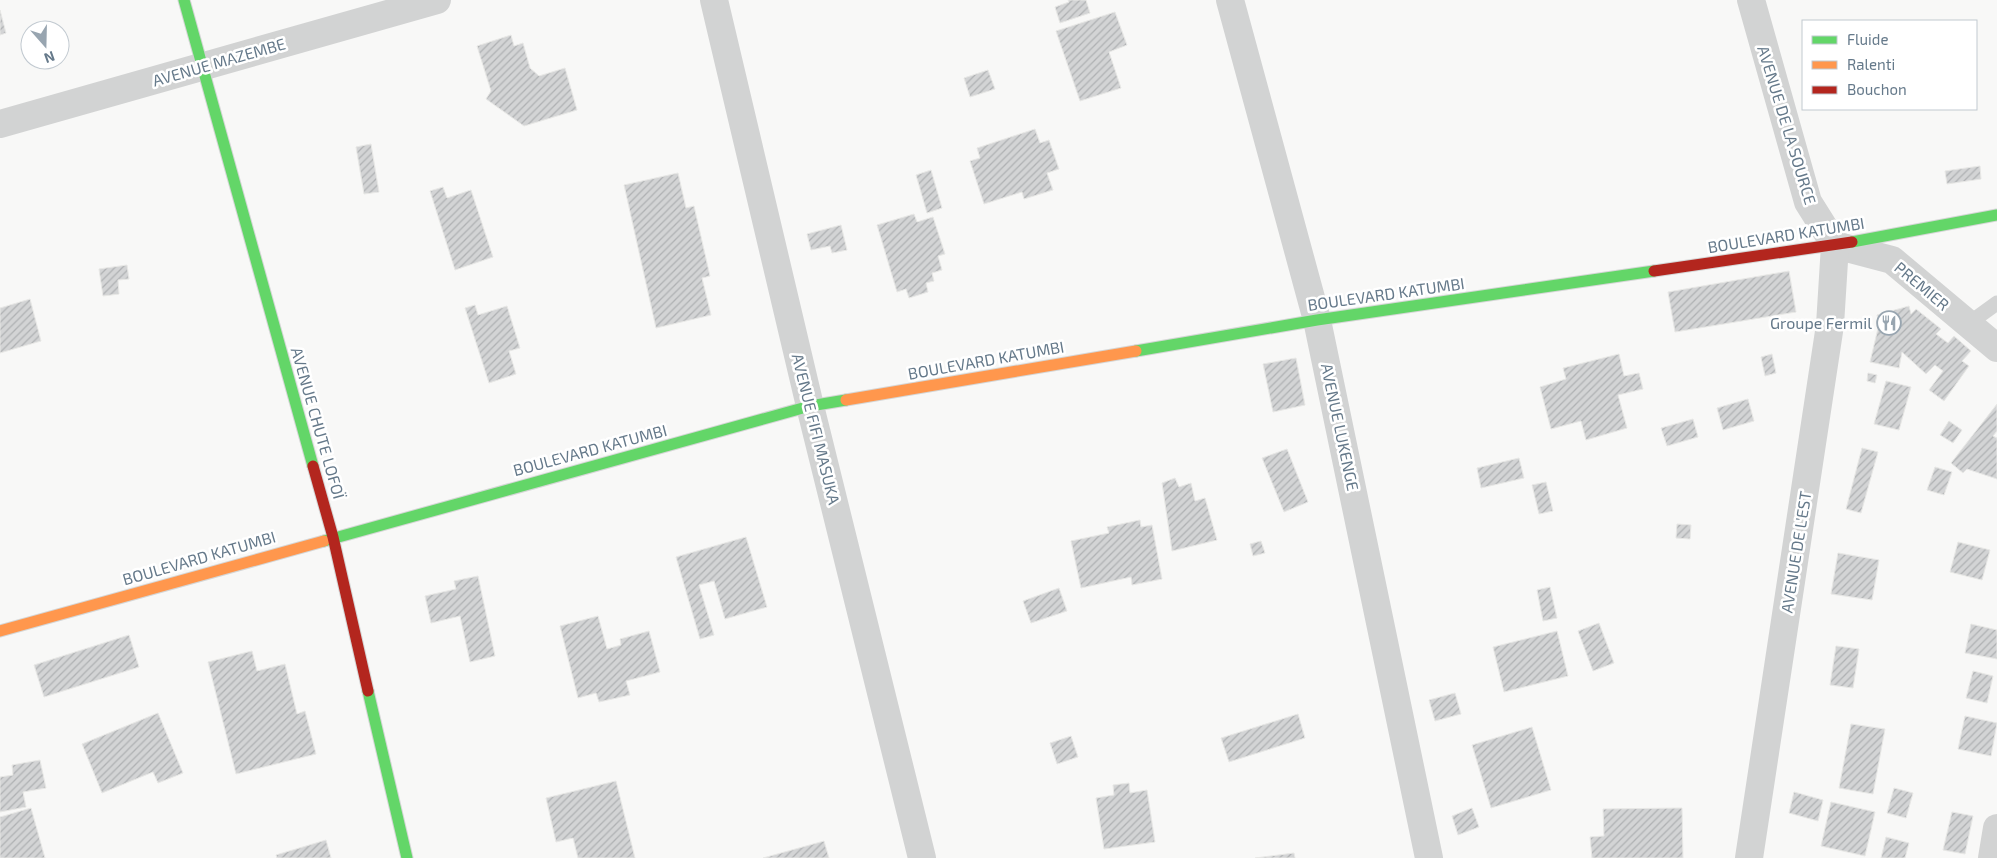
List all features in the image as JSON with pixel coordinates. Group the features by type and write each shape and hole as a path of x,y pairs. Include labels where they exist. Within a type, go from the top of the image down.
{"street":[{"name":"AVENUE CHUTE LOFOÏ","path":"184,0 333,537 407,858"},
{"name":"AVENUE MAZEMBE","path":"0,124 437,0"},
{"name":"AVENUE FIFI MASUKA","path":"714,0 810,406 922,858"},
{"name":"AVENUE LUKENGE","path":"1230,0 1317,320 1429,858"},
{"name":"AVENUE DE LA SOURCE","path":"1751,0 1808,202 1835,244"},
{"name":"BOULEVARD KATUMBI","path":"0,631 810,406 1317,320 1835,244 1997,215"},
{"name":"PREMIER","path":"1835,244 1892,260 1997,348"},
{"name":"AVENUE DE L'EST","path":"1749,858 1830,325 1835,244"},
{"path":"1992,858 1997,828"}],"lane":[{"path":"1968,324 1997,303"}],"building":[{"path":"1068,0 1086,0 1090,13 1060,23 1055,7 1069,2"},
{"path":"0,10 6,33 0,35"},
{"path":"1115,12 1127,45 1109,52 1121,88 1080,101 1056,31"},
{"path":"511,35 514,46 523,43 530,68 539,76 565,68 577,110 524,126 486,99 491,91 477,46"},
{"path":"988,70 995,89 970,97 964,78"},
{"path":"1035,129 1040,143 1049,140 1059,169 1047,173 1053,190 1024,199 1022,192 984,204 970,161 980,158 977,148"},
{"path":"371,144 379,192 364,194 356,147"},
{"path":"1980,166 1981,179 1947,184 1945,171"},
{"path":"931,170 942,208 927,213 916,175"},
{"path":"678,173 686,208 694,206 710,276 702,278 711,315 656,328 624,185"},
{"path":"443,187 447,198 471,190 493,257 455,270 430,191"},
{"path":"914,214 917,222 933,217 945,254 938,256 942,270 932,273 934,281 926,283 928,292 909,298 906,289 897,292 877,225"},
{"path":"841,225 847,250 832,253 830,246 811,250 807,234"},
{"path":"127,265 129,279 118,280 119,294 103,296 99,269"},
{"path":"1789,271 1796,312 1675,332 1668,292"},
{"path":"30,299 41,341 0,353 0,308"},
{"path":"475,305 478,315 507,306 520,348 509,351 516,374 489,383 465,308"},
{"path":"1909,306 1911,314 1916,309 1941,329 1936,334 1948,343 1954,336 1971,351 1962,361 1969,366 1944,401 1929,390 1943,371 1935,365 1926,374 1902,352 1899,368 1870,362 1879,324 1877,315"},
{"path":"1619,354 1624,376 1639,373 1643,389 1618,395 1627,428 1586,440 1581,421 1551,429 1540,387 1566,379 1563,368"},
{"path":"1772,354 1776,373 1765,376 1761,357"},
{"path":"1296,358 1305,405 1273,412 1263,364"},
{"path":"1868,373 1877,375 1875,383 1867,381"},
{"path":"1886,381 1911,387 1899,430 1874,424"},
{"path":"1748,399 1754,421 1723,430 1717,408"},
{"path":"1997,404 1997,431 1993,436 1997,438 1997,479 1967,469 1963,473 1951,463"},
{"path":"1693,419 1698,437 1667,446 1661,428"},
{"path":"1949,421 1962,430 1953,443 1940,435"},
{"path":"1862,448 1878,452 1861,513 1846,509"},
{"path":"1287,449 1308,502 1284,512 1262,458"},
{"path":"1519,458 1524,478 1481,488 1477,468"},
{"path":"1935,467 1952,472 1944,495 1927,490"},
{"path":"1175,478 1179,487 1191,483 1195,501 1205,498 1217,540 1172,551 1162,483"},
{"path":"1546,482 1553,511 1539,514 1532,485"},
{"path":"1140,520 1141,527 1152,525 1162,579 1132,585 1131,577 1081,588 1071,541 1109,533 1107,527"},
{"path":"1677,524 1691,525 1690,539 1676,538"},
{"path":"746,537 767,607 725,619 714,581 699,585 714,635 700,639 676,557"},
{"path":"1261,541 1265,553 1253,556 1250,544"},
{"path":"1958,542 1990,550 1982,580 1950,572"},
{"path":"1838,553 1879,560 1872,600 1831,594"},
{"path":"478,576 495,656 470,662 460,616 431,623 425,596 456,589 454,581"},
{"path":"1550,587 1557,618 1543,621 1537,590"},
{"path":"1059,588 1067,611 1031,623 1023,601"},
{"path":"598,616 607,649 621,645 620,639 649,631 660,672 626,681 630,695 599,702 596,693 578,698 560,626"},
{"path":"1599,623 1614,663 1593,671 1578,631"},
{"path":"1971,624 1997,630 1997,659 1965,653"},
{"path":"1557,631 1568,676 1504,692 1493,647"},
{"path":"129,635 139,667 44,697 34,665"},
{"path":"1836,646 1859,649 1853,688 1830,685"},
{"path":"252,651 257,671 285,664 297,714 305,711 316,754 236,774 208,662"},
{"path":"1973,671 1993,676 1987,703 1966,698"},
{"path":"1455,693 1461,714 1435,721 1429,700"},
{"path":"158,713 183,773 158,783 153,772 102,793 82,744"},
{"path":"1298,714 1305,738 1229,762 1221,738"},
{"path":"1965,716 1997,723 1991,756 1958,749"},
{"path":"1851,724 1885,729 1873,794 1839,788"},
{"path":"1532,727 1551,790 1491,808 1472,745"},
{"path":"1071,736 1078,757 1057,764 1050,743"},
{"path":"40,760 46,788 23,792 26,807 0,812 0,777 13,775 12,765"},
{"path":"616,781 635,858 578,858 573,838 556,842 546,798"},
{"path":"1129,783 1130,793 1147,790 1155,842 1104,849 1096,798 1114,795 1113,785"},
{"path":"1894,788 1913,793 1906,818 1887,813"},
{"path":"1794,792 1823,800 1818,821 1789,813"},
{"path":"1831,802 1875,812 1865,856 1821,846"},
{"path":"31,808 45,858 0,858 0,817"},
{"path":"1472,808 1479,827 1458,835 1452,816"},
{"path":"1682,808 1683,858 1592,858 1590,837 1604,836 1603,809"},
{"path":"1952,812 1973,816 1965,854 1943,850"},
{"path":"1886,837 1909,843 1905,858 1881,858"},
{"path":"326,840 331,858 277,858 276,855"},
{"path":"824,841 829,858 763,858"},
{"path":"1294,853 1295,858 1255,858"}],"traffic: fast":[{"path":"184,0 313,466"},
{"path":"1852,242 1997,215"},
{"path":"1136,351 1317,320 1654,271"},
{"path":"324,541 810,406 846,400"},
{"path":"368,691 407,858"}],"traffic: slow":[{"path":"846,400 1136,351"},
{"path":"0,631 324,541"}],"traffic: jam":[{"path":"1654,271 1852,242"},
{"path":"313,466 333,537 368,691"}],"place":[{"name":"Groupe Fermil","path":"1889,323"}]}
